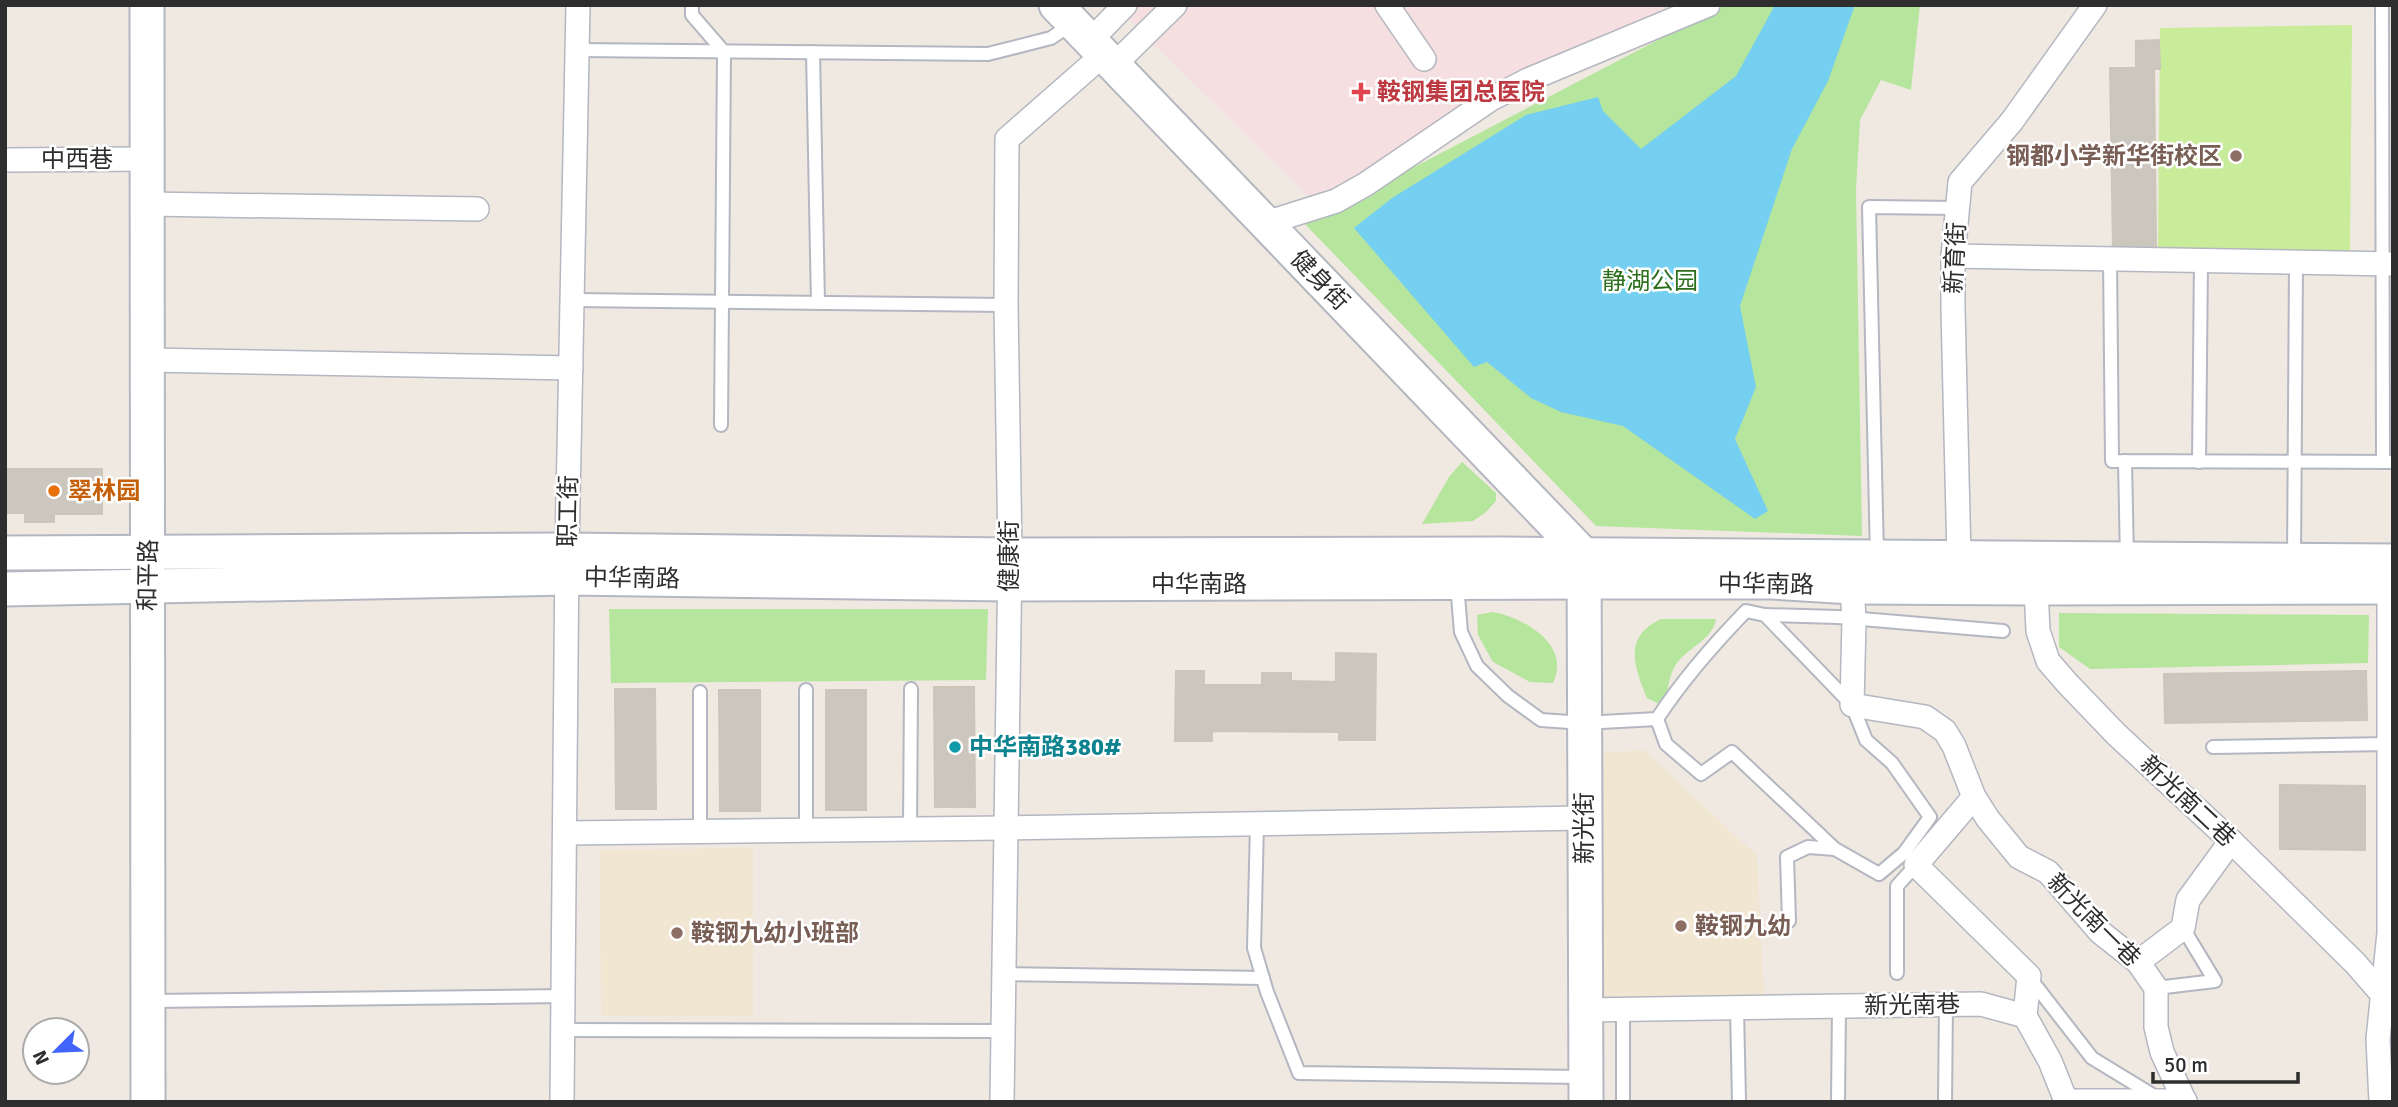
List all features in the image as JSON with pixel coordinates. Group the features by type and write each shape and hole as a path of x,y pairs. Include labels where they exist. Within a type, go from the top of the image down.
{"main road":[{"name":"和平路","path":"148,5 148,1102"},
{"name":"健身街","path":"1088,37 1266,223 1584,568"},
{"name":"中华南路","path":"5,553 148,552 567,564 1010,570 1457,583 1584,568"},
{"name":"中华南路","path":"1010,570 1503,554 1584,568 1772,582 1853,603 2036,588 2392,579"},
{"path":"1584,568 1877,557 2294,560 2392,579"},
{"name":"中华南路","path":"5,589 147,587 567,564"},
{"name":"新光街","path":"1584,568 1586,1089"}],"street":[{"name":"职工街","path":"562,1102 567,564 578,5"},
{"path":"1088,37 1125,5"},
{"path":"1088,37 1175,5"},
{"path":"1387,5 1424,59"},
{"path":"1266,223 1336,201 1366,184 1491,99 1528,80 1708,5"},
{"name":"新育街","path":"1959,558 1953,256 1960,182 2012,121 2095,5"},
{"name":"健康街","path":"1002,1102 1010,570 1006,305 1007,139 1088,37"},
{"name":"中西巷","path":"5,160 148,159"},
{"path":"148,204 477,209"},
{"path":"1953,256 2387,264"},
{"path":"148,360 571,368"},
{"path":"2381,1102 2378,1039 2391,907 2389,744 2392,579"},
{"name":"新光南二巷","path":"2036,588 2038,631 2049,661 2116,734 2231,841 2355,963 2382,994"},
{"path":"1852,705 1853,603"},
{"name":"新光南一巷","path":"1852,705 1925,717 1945,731 1987,820 2019,857 2048,872 2100,932 2138,962 2156,988 2156,1027 2161,1052 2185,1101"},
{"path":"1974,797 1916,865 2029,976 2025,1016 2050,1061 2066,1101 2185,1101"},
{"path":"565,833 1584,818"},
{"path":"2138,962 2183,928 2188,900 2231,841"},
{"name":"新光南巷","path":"1585,1010 1981,1004 2025,1016"}],"lane":[{"path":"692,5 692,15 724,52 720,425"},
{"path":"2110,259 2112,461 2388,463 2382,5"},
{"path":"577,50 988,54 1051,38 1088,37"},
{"path":"813,52 818,303"},
{"path":"1877,557 1869,206 1957,208"},
{"path":"2199,462 2201,260"},
{"path":"2294,560 2296,262"},
{"path":"573,300 1006,305"},
{"path":"2125,461 2127,559"},
{"path":"1457,583 1461,632 1477,666 1508,696 1541,720 1583,723 1657,719"},
{"path":"1657,719 1679,684 1746,611 1765,615 1853,603 2003,631"},
{"path":"1657,719 1667,744 1701,774 1732,752 1835,849 1879,874 1904,853 1930,817 1892,764 1866,740 1852,705 1765,615"},
{"path":"910,829 911,689"},
{"path":"806,690 806,830"},
{"path":"700,692 700,831"},
{"path":"2213,747 2389,744"},
{"path":"1257,824 1254,948 1299,1073 1586,1089"},
{"path":"1789,921 1787,857 1808,847 1835,849"},
{"path":"1897,974 1897,886 1916,865"},
{"path":"2156,988 2215,981 2183,928"},
{"path":"1003,974 1263,978"},
{"path":"2029,976 2092,1058 2165,1101"},
{"path":"148,1001 563,996"},
{"path":"1945,1102 1946,1005"},
{"path":"1838,1102 1839,1006"},
{"path":"1737,1008 1739,1102"},
{"path":"1623,1009 1623,1102"},
{"path":"563,1030 1003,1031"}],"shaded area":[{"name":"鞍钢集团总医院","path":"1114,5 1695,5 1311,199"},
{"name":"鞍钢九幼","path":"1644,750 1757,856 1764,995 1604,997 1593,753"},
{"name":"鞍钢九幼小班部","path":"753,848 753,1016 601,1016 600,850"}],"green space":[{"name":"静湖公园","path":"1725,5 1920,5 1911,90 1881,80 1860,120 1856,190 1862,536 1596,526 1305,224"},
{"name":"钢都小学新华街校区","path":"2352,25 2350,251 2158,252 2160,28"},
{"path":"1462,462 1496,493 1496,501 1473,521 1422,524 1449,477"},
{"path":"609,609 988,609 986,680 611,683"},
{"path":"1493,612 1531,627 1550,645 1556,657 1557,669 1553,683 1530,682 1493,662 1478,635 1477,615"},
{"path":"2059,613 2369,615 2368,663 2090,669 2059,647"},
{"path":"1661,619 1716,619 1705,638 1674,667 1666,700 1659,704 1647,698 1638,674 1635,653 1641,634"}],"water":[{"path":"1775,5 1855,5 1828,81 1792,149 1740,306 1756,387 1735,439 1768,511 1755,519 1623,426 1561,412 1531,398 1487,362 1474,367 1354,228 1392,198 1526,115 1598,97 1603,111 1641,149 1736,76"}],"building":[{"path":"2159,40 2160,69 2154,69 2156,248 2113,249 2110,68 2136,68 2136,41"},
{"name":"翠林园","path":"5,469 102,469 102,514 54,514 54,522 25,522 25,513 5,513"},
{"path":"1336,653 1376,654 1375,740 1339,740 1339,732 1212,731 1212,741 1175,741 1176,671 1204,671 1204,685 1262,685 1262,673 1291,673 1291,681 1336,682"},
{"path":"2366,671 2367,720 2165,723 2164,674"},
{"name":"中华南路380#","path":"934,687 974,687 975,807 935,807"},
{"path":"615,689 655,689 656,809 616,809"},
{"path":"719,690 760,690 760,811 720,811"},
{"path":"826,690 866,690 866,810 826,810"},
{"path":"2280,785 2365,786 2365,850 2280,849"}],"place":[{"name":"鞍钢集团总医院","path":"1361,92"},
{"name":"钢都小学新华街校区","path":"2236,156"},
{"name":"翠林园","path":"54,491"},
{"name":"中华南路380#","path":"955,747"},
{"name":"鞍钢九幼","path":"1681,926"},
{"name":"鞍钢九幼小班部","path":"677,933"}]}
